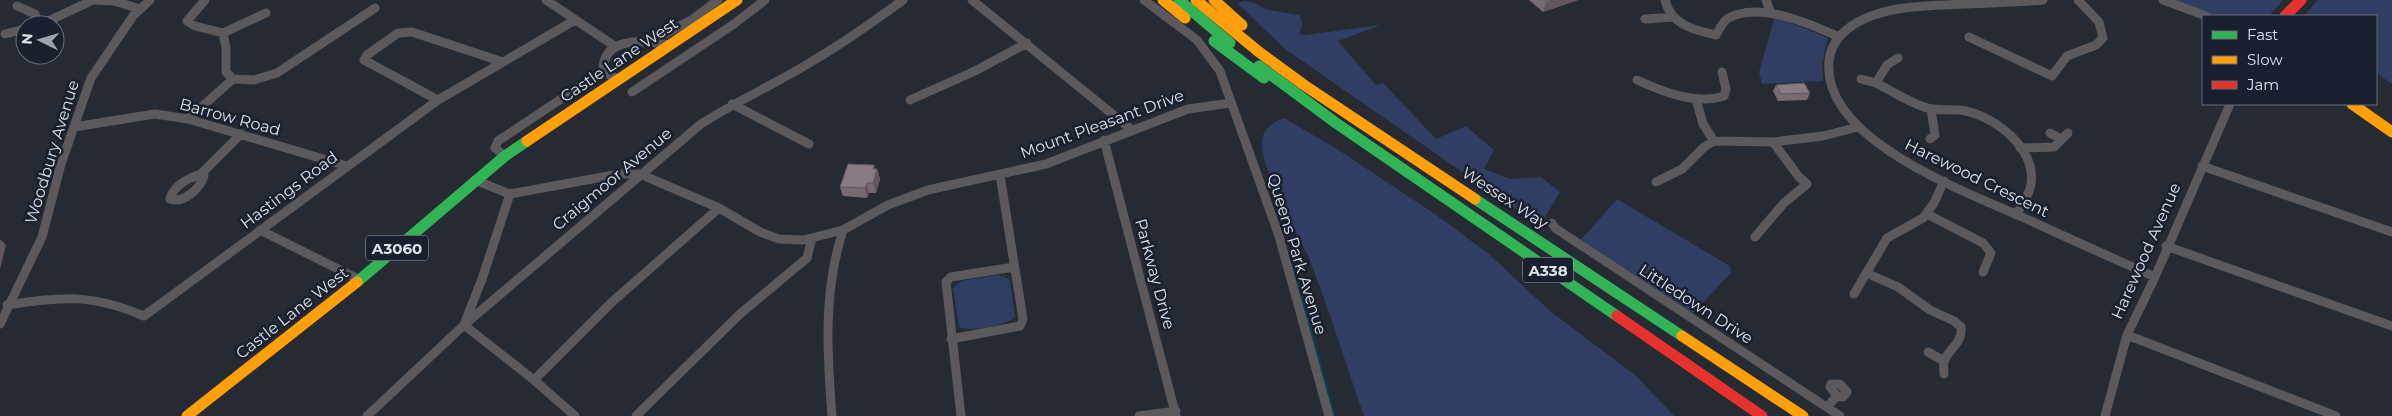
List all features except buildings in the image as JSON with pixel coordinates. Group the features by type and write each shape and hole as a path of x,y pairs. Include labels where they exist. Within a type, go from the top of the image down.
{"main road":[{"name":"Castle Lane West","path":"187,416 360,280 505,156 588,101 616,79 669,45 722,4 737,0"},
{"name":"Castle Lane West","path":"722,4 746,0"},
{"path":"1163,0 1262,77 1336,123"},
{"name":"Wessex Way","path":"1179,0 1263,69 1336,123 1762,416"},
{"name":"Wessex Way","path":"1196,0 1280,68 1373,132 1803,416"},
{"path":"1214,0 1267,47 1373,132"},
{"path":"2286,15 2301,0"},
{"path":"2353,105 2392,132"}],"street":[{"path":"64,15 91,0 114,1 140,9"},
{"name":"Woodbury Avenue","path":"0,324 7,305 42,237 61,164 91,78 132,16 150,0"},
{"path":"206,0 187,21 195,26 223,33 266,13"},
{"name":"Castle Lane West","path":"632,92 734,24 765,0"},
{"name":"Craigmoor Avenue","path":"367,416 464,325 701,124 732,104 810,63 903,0"},
{"path":"972,0 982,6 1132,130"},
{"name":"Queens Park Avenue","path":"1144,0 1197,40 1220,72 1279,236 1329,416"},
{"path":"1666,0 1666,7 1672,17 1689,28 1716,39 1730,17 1749,12 1770,11 1792,16 1839,37"},
{"path":"1766,0 1770,11"},
{"name":"Harewood Crescent","path":"2043,0 1912,4 1863,19 1839,37 1834,44 1828,62 1830,83 1842,107 1858,127 1890,152 1944,181 2154,277"},
{"path":"2044,80 2052,76 2061,62 2070,54 2097,45 2103,38 2103,29 2098,20 2078,0"},
{"path":"2163,0 2203,15"},
{"path":"552,1 575,20 616,47"},
{"name":"Castle Lane West","path":"652,41 722,4"},
{"path":"16,6 35,15"},
{"path":"223,33 226,48 226,72 233,79 254,80 277,73 375,8"},
{"path":"1645,19 1672,17"},
{"name":"Hastings Road","path":"7,305 53,297 84,297 117,304 144,316 438,100 575,20"},
{"path":"5,34 15,32"},
{"path":"438,100 370,65 364,60 367,55 398,33 412,32 503,62"},
{"path":"1969,37 2012,55 2052,76"},
{"path":"616,79 603,71 602,66 607,55 616,47 638,41 652,41 669,45"},
{"path":"910,100 975,71 1027,43"},
{"path":"1876,83 1887,65 1898,58"},
{"name":"Castle Lane West","path":"505,156 495,148 498,140 603,71"},
{"path":"1637,80 1655,89 1696,98 1718,99 1724,96 1726,89 1722,72"},
{"path":"188,119 233,79"},
{"path":"1861,79 1876,83 1899,96 1931,109 1965,111 1990,120 2010,133 2030,167 2032,181 2016,215"},
{"path":"1696,98 1703,124 1714,141"},
{"name":"Mount Pleasant Drive","path":"510,194 619,174 640,174 719,208 760,232 779,239 812,238 843,230 888,205 928,190 1046,164 1188,109 1231,103"},
{"path":"732,104 808,144"},
{"name":"Harewood Avenue","path":"2105,416 2126,335 2154,277 2230,105"},
{"path":"1930,139 1935,135 1936,130 1931,109"},
{"name":"Barrow Road","path":"74,126 155,114 188,119 347,166"},
{"path":"1656,182 1682,169 1698,152 1714,141 1772,142 1823,136 1858,127"},
{"path":"2020,148 2054,147 2064,136 2050,133"},
{"path":"200,174 241,134"},
{"name":"Parkway Drive","path":"1104,140 1176,413"},
{"path":"1772,142 1799,177 1816,190"},
{"path":"2202,166 2392,232"},
{"path":"951,339 1020,326 1023,319 1000,175"},
{"path":"475,180 510,194 482,279 464,325 534,380 575,416"},
{"path":"1854,294 1892,234 1920,221 1927,214 1944,181"},
{"path":"1755,237 1784,203 1807,184"},
{"path":"534,380 612,302 719,208"},
{"path":"1927,214 1984,243 1989,248 1990,253 1983,272"},
{"name":"Littledown Drive","path":"1552,223 1555,228 1840,416"},
{"path":"260,230 360,280"},
{"path":"832,416 829,374 829,307 833,262 843,230"},
{"path":"636,416 740,314 807,258 812,238"},
{"path":"2166,246 2392,326"},
{"path":"961,416 945,286 947,280 951,277 1014,267"},
{"path":"1866,273 1898,287 1916,298 1930,310 1954,321 1961,327 1962,334 1959,342 1944,361 1944,374"},
{"path":"2126,335 2336,416"},
{"path":"1928,352 1944,361"},
{"path":"1827,407 1837,396"},
{"path":"1139,416 1176,413"}],"shaded area":[{"path":"2176,0 2283,0 2270,15 2211,15"},
{"path":"2318,0 2392,0 2392,84 2377,74 2377,15 2305,15"},
{"path":"1245,1 1255,3 1265,9 1299,15 1302,24 1299,33 1304,35 1381,25 1338,41 1376,85 1383,83 1436,139 1466,126 1494,150 1484,169 1510,179 1541,177 1560,192 1540,226 1285,49 1237,3"},
{"path":"1775,16 1828,38 1822,64 1823,81 1762,84 1759,72"},
{"path":"1284,118 1337,149 1435,214 1490,255 1550,311 1635,375 1674,416 1364,416 1310,261 1267,168 1262,141 1264,132 1272,124"},
{"path":"1617,199 1730,266 1731,273 1692,314 1579,242"},
{"path":"997,275 1005,277 1010,281 1015,317 1004,323 987,327 971,329 959,327 953,288 962,281"}],"waterway":[{"path":"1293,269 1295,274"},
{"path":"1298,284 1334,416"}],"traffic: fast":[{"path":"1179,0 1230,43"},
{"path":"1214,41 1264,78"},
{"path":"1259,66 1336,123 1617,316"},
{"path":"357,282 505,156 527,141"},
{"path":"1475,199 1682,336"}],"traffic: slow":[{"path":"527,141 737,0"},
{"path":"1163,0 1185,18"},
{"path":"1196,0 1259,52 1304,85 1475,199"},
{"path":"1214,0 1242,25"},
{"path":"2353,105 2392,132"},
{"path":"187,416 357,282"},
{"path":"1682,336 1803,416"}],"traffic: jam":[{"path":"2286,15 2301,0"},
{"path":"1617,316 1762,416"}]}
